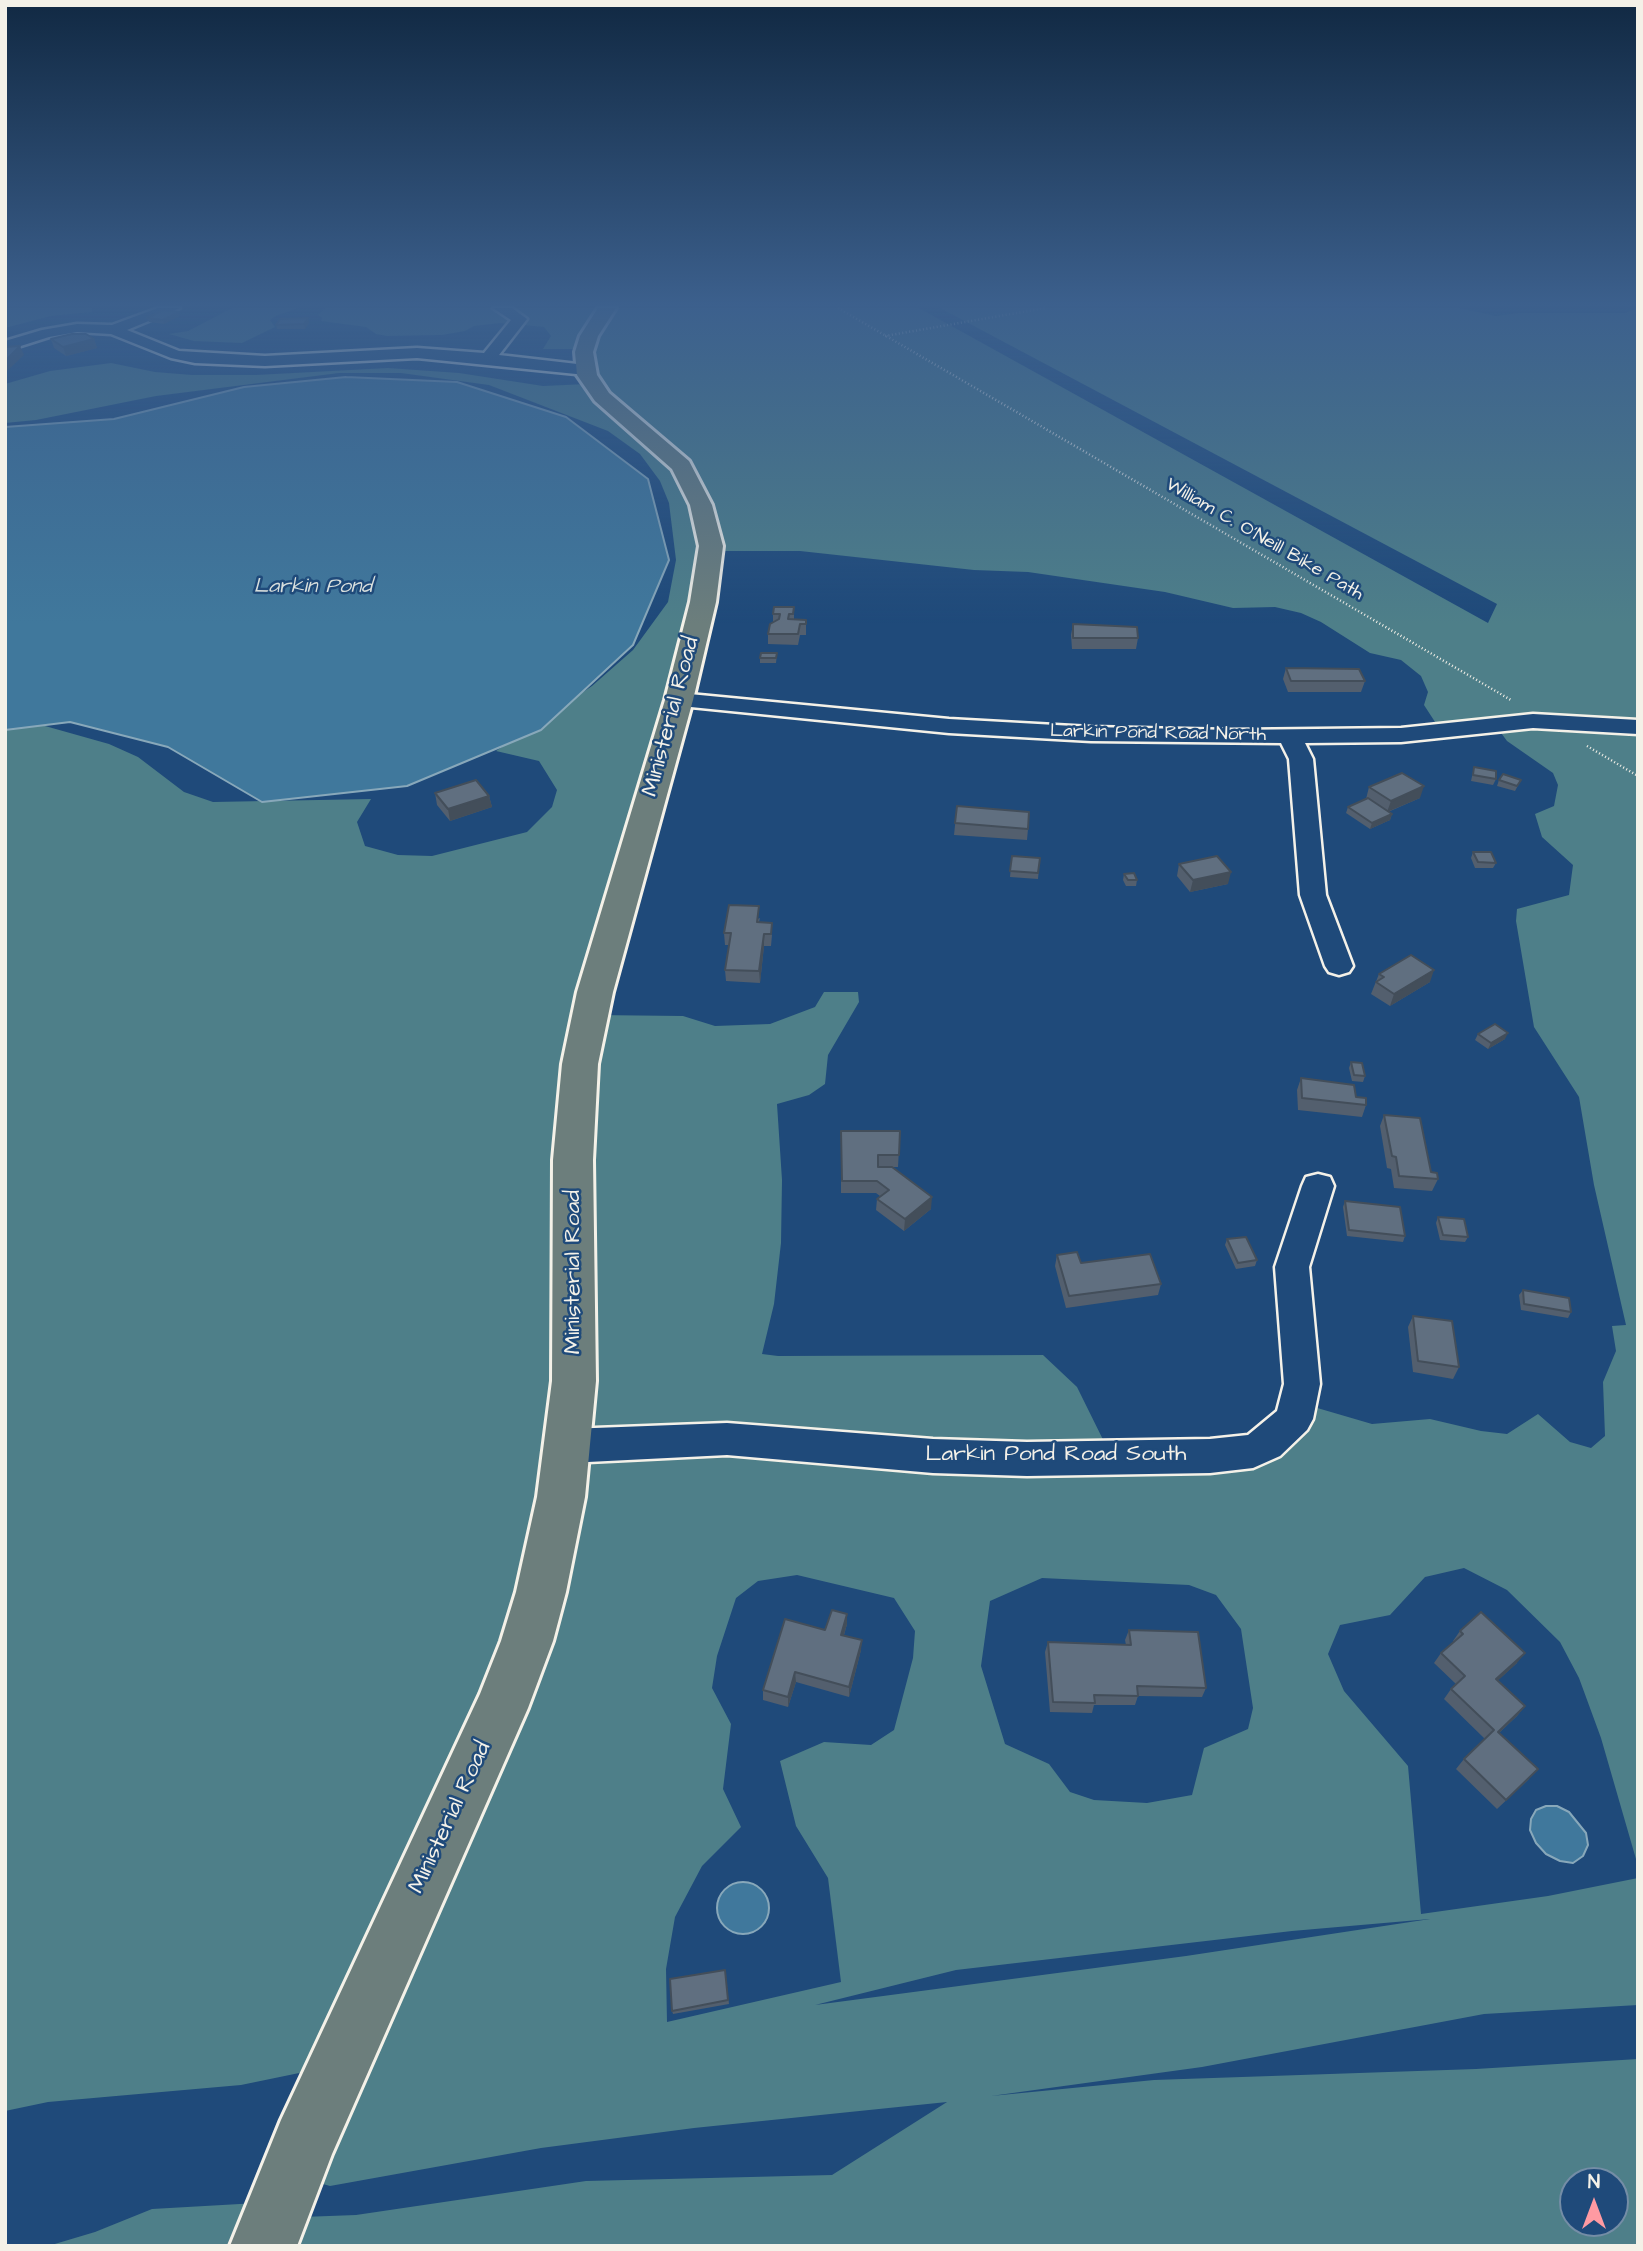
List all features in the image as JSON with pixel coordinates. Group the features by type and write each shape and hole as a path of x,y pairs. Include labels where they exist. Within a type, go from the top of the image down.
{"main road":[{"name":"Ministerial Road","path":"263,2246 309,2132 506,1697 527,1641 541,1591 561,1497 574,1381 573,1160 580,1065 595,992 679,700 708,572 711,545 705,516 692,484 681,466 620,413"}],"street":[{"name":"Larkin Pond Road North","path":"679,700 949,726 1091,734 1413,734 1546,722 1638,727"},
{"path":"1289,736 1301,759 1313,895 1339,966"},
{"name":"Larkin Pond Road South","path":"568,1446 726,1439 817,1444 933,1456 1027,1459 1210,1456 1253,1451 1267,1444 1294,1419 1302,1384 1292,1267 1318,1186"}],"path":[{"name":"William C. O'Neill Bike Path","path":"1017,413 1638,776"}],"green space":[{"path":"5,413 71,413 5,423"},
{"path":"562,413 1109,413 1488,623 1497,604 1138,413 1638,413 1638,1866 1601,1738 1579,1678 1560,1642 1507,1590 1464,1568 1425,1577 1390,1615 1340,1625 1328,1654 1344,1691 1408,1766 1421,1914 1548,1896 1638,1878 1638,2005 1484,2014 1202,2067 991,2096 1154,2080 1476,2069 1638,2059 1638,2246 48,2246 95,2232 152,2209 275,2202 275,2218 356,2215 586,2181 832,2175 947,2102 694,2128 541,2148 330,2186 291,2175 338,2065 241,2085 48,2102 5,2111 5,723 38,724 109,744 138,757 184,792 213,802 371,799 357,822 365,846 398,855 432,856 527,832 552,807 557,790 539,761 496,751 592,686 633,650 668,602 676,560 669,503 660,481 640,454 608,431","holes":["722,551 800,551 974,570 1028,572 1165,592 1233,608 1275,607 1301,613 1321,622 1370,653 1401,660 1421,676 1428,692 1424,705 1437,725 1496,726 1507,741 1553,773 1558,785 1554,806 1535,814 1542,837 1573,865 1569,895 1517,909 1516,921 1534,1027 1579,1097 1594,1185 1626,1325 1612,1326 1616,1351 1603,1382 1605,1436 1591,1448 1570,1442 1538,1414 1507,1434 1430,1419 1372,1424 1290,1400 1236,1454 1120,1474 1077,1387 1043,1355 762,1354 774,1304 781,1243 782,1180 777,1104 809,1095 825,1084 828,1055 859,1002 858,992 824,992 815,1007 770,1024 715,1026 683,1016 594,1015","797,1575 894,1598 915,1631 913,1658 894,1730 871,1745 824,1742 780,1761 796,1826 828,1878 841,1982 667,2022 666,1969 675,1917 702,1866 741,1827 723,1789 731,1724 712,1688 717,1656 736,1598 758,1581","1042,1578 1189,1585 1216,1595 1241,1629 1253,1708 1248,1729 1204,1748 1192,1795 1147,1803 1094,1800 1070,1792 1049,1764 1005,1744 981,1666 990,1601","1430,1919 1186,1956 815,2005 956,1970 1292,1931"]}],"water":[{"name":"Larkin Pond","path":"138,413 554,413 566,417 648,479 669,560 633,645 541,730 407,786 262,802 168,747 70,722 5,730 5,427 114,419"},
{"path":"1557,1806 1569,1812 1586,1833 1588,1845 1583,1856 1573,1863 1560,1861 1546,1854 1536,1843 1530,1830 1531,1819 1536,1810"},
{"path":"743,1882 762,1889 769,1908 762,1927 743,1934 724,1927 717,1908 724,1889"}],"building":[{"path":"774,607 794,607 793,614 789,614 788,619 806,620 806,624 800,624 798,634 768,634 770,624 779,619 780,614 773,614"},
{"path":"1073,624 1137,627 1138,638 1073,638"},
{"path":"761,653 777,653 776,658 760,658"},
{"path":"1286,668 1359,669 1365,681 1291,681"},
{"path":"1474,767 1496,771 1496,779 1473,775"},
{"path":"1402,773 1424,786 1391,801 1369,787"},
{"path":"1503,774 1521,780 1517,786 1499,780"},
{"path":"476,780 489,796 448,809 435,793"},
{"path":"1368,798 1392,814 1372,823 1348,807"},
{"path":"957,806 1029,812 1028,829 955,823"},
{"path":"1473,852 1491,852 1496,863 1478,862"},
{"path":"1012,856 1040,858 1038,873 1010,871"},
{"path":"1217,856 1231,872 1193,880 1179,864"},
{"path":"1134,873 1137,880 1128,880 1124,874"},
{"path":"729,905 759,906 757,922 772,923 771,934 764,934 759,971 725,970 731,933 724,933"},
{"path":"1411,955 1434,970 1394,994 1376,982 1384,977 1379,974"},
{"path":"1495,1024 1508,1033 1491,1043 1478,1034"},
{"path":"1351,1062 1362,1063 1365,1076 1354,1075"},
{"path":"1301,1078 1354,1085 1356,1097 1366,1098 1366,1105 1302,1098"},
{"path":"1384,1115 1420,1118 1431,1172 1437,1173 1438,1179 1399,1176"},
{"path":"841,1131 900,1131 899,1155 878,1155 878,1167 892,1167 932,1197 905,1219 877,1199 889,1190 877,1181 842,1181"},
{"path":"1345,1201 1400,1207 1405,1236 1349,1230"},
{"path":"1438,1217 1464,1219 1468,1237 1443,1235"},
{"path":"1246,1237 1257,1260 1238,1263 1227,1239"},
{"path":"1077,1252 1081,1263 1150,1254 1161,1284 1069,1296 1057,1255"},
{"path":"1523,1290 1569,1298 1571,1312 1524,1304"},
{"path":"1413,1316 1452,1321 1459,1367 1418,1361"},
{"path":"832,1610 847,1614 841,1635 862,1640 849,1687 795,1672 788,1697 763,1690 785,1619 825,1630"},
{"path":"1481,1612 1525,1653 1496,1679 1525,1706 1498,1732 1538,1769 1506,1800 1464,1759 1494,1730 1451,1689 1465,1676 1441,1653 1463,1634 1460,1631"},
{"path":"1129,1630 1198,1632 1206,1688 1137,1686 1138,1696 1094,1695 1095,1703 1053,1702 1048,1642 1131,1645"},
{"path":"725,1970 728,2000 672,2011 670,1979"}]}
